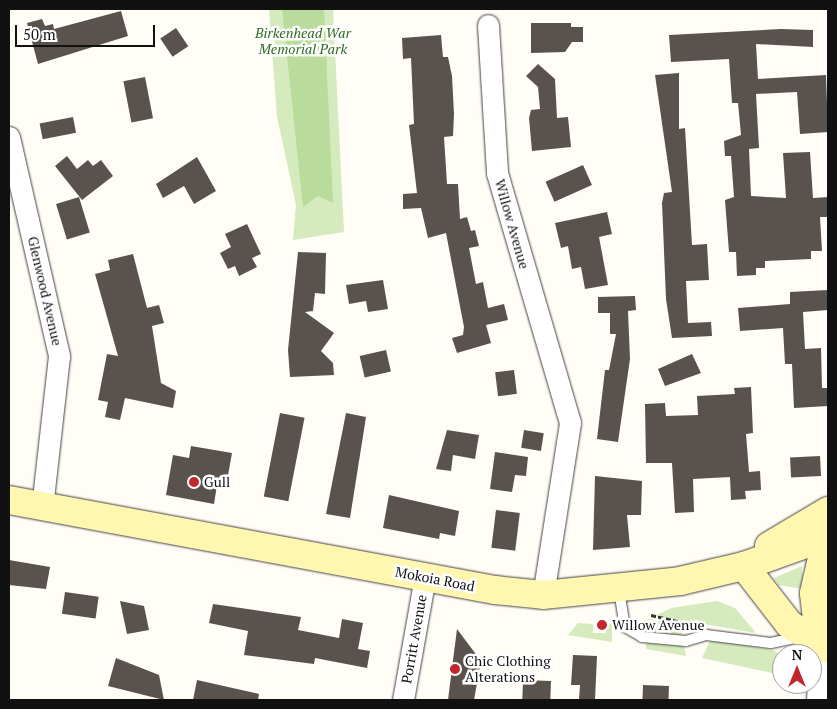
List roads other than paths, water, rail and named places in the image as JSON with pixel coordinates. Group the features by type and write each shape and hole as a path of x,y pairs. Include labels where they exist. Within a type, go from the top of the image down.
{"main road":[{"name":"Mokoia Road","path":"9,500 424,577 543,595 619,590 744,566 828,528"},
{"path":"817,644 814,593 828,528"},
{"path":"744,566 770,603 817,644"}],"street":[{"name":"Willow Avenue","path":"488,25 497,173 570,423 543,595"},
{"name":"Glenwood Avenue","path":"9,137 59,356 42,507"},
{"name":"Porritt Avenue","path":"403,700 424,577"}],"lane":[{"path":"619,590 623,622 632,634 642,638 686,641 706,635 771,643 817,644"}],"place":[{"name":"Gull","path":"194,482"},
{"name":"Willow Avenue","path":"602,625"},
{"name":"Chic Clothing Alterations","path":"455,669"}],"park label":[{"name":"Birkenhead War Memorial Park","path":"303,42"}]}
